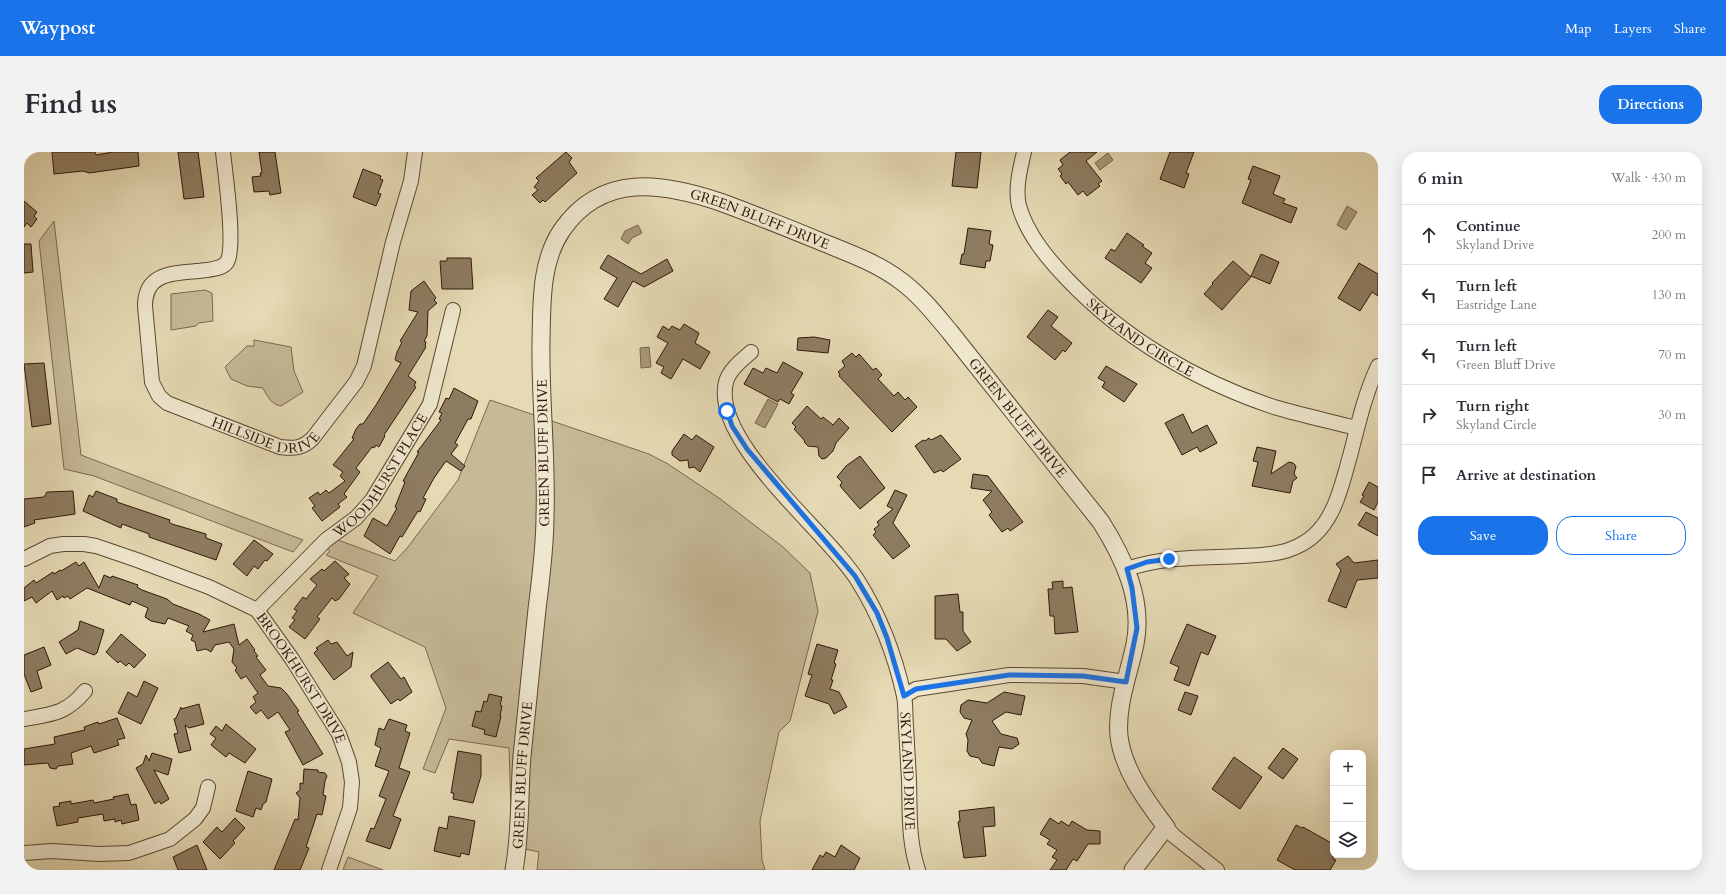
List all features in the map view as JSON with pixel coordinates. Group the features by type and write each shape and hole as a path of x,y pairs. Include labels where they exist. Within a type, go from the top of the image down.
{"street":[{"name":"HILLSIDE DRIVE","path":"223,152 228,202 230,247 226,263 218,268 164,276 156,279 148,286 145,296 154,388 159,396 167,403 280,447 292,449 306,445 356,382 364,366 393,242 411,181 415,152"},
{"name":"SKYLAND CIRCLE","path":"1024,152 1017,189 1019,205 1023,217 1038,245 1050,261 1091,302 1148,346 1201,377 1274,407 1356,428"},
{"name":"GREEN BLUFF DRIVE","path":"514,870 519,844 522,759 545,530 541,370 541,320 545,275 553,247 565,227 580,210 603,195 627,188 644,186 667,187 689,192 756,215 866,260 901,281 926,304 950,332 1101,522 1115,544 1127,569 1132,588 1137,628 1120,716 1121,744 1125,760 1135,782 1150,806 1166,827 1174,836 1217,870"},
{"name":"WOODHURST PLACE","path":"257,610 326,540 356,518 372,500 430,404 453,310"},
{"name":"SKYLAND DRIVE","path":"751,352 734,368 726,381 726,404 732,426 747,449 770,478 855,576 877,613 887,638 904,696 909,782 909,821 912,849 918,870"},
{"path":"1127,569 1147,562 1169,559 1260,555 1285,551 1300,546 1321,528 1329,516 1337,499 1356,428 1378,366"},
{"name":"BROOKHURST DRIVE","path":"24,559 50,546 63,544 84,544 96,546 209,587 257,610 292,659 339,734 350,762 352,782 350,808 329,870"},
{"path":"904,696 916,689 1009,675 1083,676 1126,682"},
{"path":"24,719 56,714 74,704 85,691"},
{"path":"24,854 52,851 99,854 129,853 170,839 195,819 203,808 208,787"},
{"path":"1133,870 1166,827"}],"shaded area":[{"path":"1108,153 1113,160 1100,170 1095,163"},
{"path":"1347,206 1357,212 1346,230 1337,225"},
{"path":"54,221 81,455 303,540 293,552 94,476 64,469 39,241"},
{"path":"638,225 642,233 632,238 628,244 621,239 625,231"},
{"path":"205,290 212,293 213,321 199,323 196,326 171,330 171,294"},
{"path":"254,340 291,347 294,371 303,392 281,406 272,402 263,388 247,386 231,379 225,367 247,346 254,346"},
{"path":"649,347 651,367 641,368 640,348"},
{"path":"768,399 778,404 765,428 755,423"},
{"path":"490,400 649,454 668,464 719,498 783,547 810,573 818,611 790,721 779,732 760,821 762,860 765,870 537,870 539,852 512,846 509,748 449,739 435,773 423,769 446,708 425,647 353,613 378,576 326,555 330,551 327,549 338,540 395,561 408,547 458,480"},
{"path":"348,857 383,870 343,870"}],"building":[{"path":"52,152 95,152 96,155 113,152 138,152 139,166 89,173 83,171 54,174"},
{"path":"178,152 198,152 204,197 184,199"},
{"path":"259,152 275,152 281,193 270,195 269,191 254,192 252,177 261,176 260,173 262,173"},
{"path":"566,152 572,158 569,162 577,173 545,202 543,200 540,203 532,195 538,190 534,187 539,181 536,178"},
{"path":"956,152 981,152 977,188 952,186"},
{"path":"1070,152 1097,152 1086,161 1102,181 1098,184 1100,186 1087,196 1083,191 1078,195 1068,182 1066,184 1060,176 1062,174 1058,169 1063,165 1060,160"},
{"path":"1170,152 1194,152 1186,173 1189,174 1184,188 1160,179"},
{"path":"1253,166 1280,176 1273,194 1285,199 1283,203 1297,208 1291,223 1242,203 1251,180 1248,179"},
{"path":"363,169 381,176 380,179 383,180 378,193 381,194 376,206 353,197"},
{"path":"24,201 37,212 34,216 37,219 31,227 27,223 24,227"},
{"path":"968,228 991,231 989,244 993,245 990,261 986,261 985,268 960,264 962,254 964,254"},
{"path":"1127,233 1144,245 1142,246 1152,253 1145,263 1152,268 1141,283 1105,258 1111,249 1115,251"},
{"path":"24,244 31,244 33,272 24,273"},
{"path":"1261,254 1279,262 1270,284 1251,276"},
{"path":"608,255 641,274 667,259 673,271 644,287 633,281 618,307 604,299 617,278 600,268"},
{"path":"447,258 471,258 473,289 442,289 440,261 447,261"},
{"path":"1233,261 1251,277 1222,310 1204,294 1213,284 1212,283"},
{"path":"1359,263 1378,274 1378,296 1372,292 1360,311 1338,298"},
{"path":"424,281 436,298 434,300 437,303 428,311 427,336 424,341 426,342 426,347 408,376 416,382 414,386 416,387 384,435 385,436 379,447 376,445 374,448 372,447 356,468 360,472 344,494 347,497 338,504 340,507 322,521 312,508 315,506 309,498 318,492 320,495 326,490 329,493 345,481 340,476 343,472 333,465 354,439 352,438 356,429 360,424 363,424 376,405 401,363 395,360 402,342 400,341 418,312 409,310 411,291"},
{"path":"1048,310 1058,317 1051,326 1072,343 1065,352 1063,350 1055,360 1027,337"},
{"path":"684,324 699,333 695,343 710,352 700,369 683,359 671,379 661,373 664,367 656,363 668,343 657,337 663,326 669,330 672,326 680,330"},
{"path":"814,337 830,340 828,353 797,350 798,338"},
{"path":"852,353 856,357 859,354 873,370 876,368 882,375 878,379 894,396 898,392 905,400 908,397 917,407 892,432 839,376 840,374 838,372 845,366 842,361"},
{"path":"783,362 803,373 791,393 794,395 789,404 780,399 778,402 744,384 753,368 763,373 766,368 777,373"},
{"path":"44,363 51,424 32,427 24,364"},
{"path":"1106,366 1137,384 1124,402 1102,387 1105,382 1098,378"},
{"path":"454,388 478,401 471,419 468,419 455,443 458,445 451,454 465,466 461,471 446,461 434,478 423,498 426,499 420,512 418,511 402,537 400,536 390,554 364,536 373,518 387,526 397,508 395,507 405,482 403,481 419,452 417,452 441,420 439,419 442,413 439,412 446,398 449,399"},
{"path":"807,406 821,419 823,417 833,425 839,418 849,428 836,443 833,451 826,458 822,459 819,456 818,447 808,446 794,429 796,427 792,423"},
{"path":"1183,414 1192,433 1207,425 1217,443 1200,452 1197,447 1182,455 1165,423"},
{"path":"684,434 692,440 696,435 714,447 700,472 694,467 689,468 688,460 680,461 672,455 672,451"},
{"path":"941,435 961,459 943,472 941,470 934,473 915,446 923,440 925,441 929,438 931,440"},
{"path":"1257,447 1276,451 1271,474 1289,462 1296,466 1294,474 1297,478 1293,481 1290,493 1252,486 1258,462 1253,461"},
{"path":"860,456 885,488 860,509 840,486 842,482 837,477 846,466"},
{"path":"973,474 988,476 1023,522 1010,531 1008,528 1002,532 989,515 992,512 983,500 992,491 971,488"},
{"path":"1369,482 1378,487 1378,502 1374,510 1360,502"},
{"path":"895,490 907,495 893,523 910,546 893,559 873,535 876,532 874,529 879,525 877,522 893,509 887,506"},
{"path":"73,491 75,514 34,520 35,523 24,527 24,499 44,497 47,492"},
{"path":"96,491 117,499 117,502 170,520 169,522 172,524 206,534 206,538 222,544 216,560 149,537 149,534 122,524 121,528 83,511 89,495 93,497"},
{"path":"1366,512 1378,518 1378,536 1358,525"},
{"path":"254,540 273,554 267,561 265,560 258,569 254,566 247,576 233,564"},
{"path":"1348,556 1354,563 1378,560 1378,578 1357,580 1346,608 1328,601 1341,570 1336,564"},
{"path":"335,561 349,574 344,578 350,584 339,599 335,601 332,598 317,617 320,619 305,639 289,627 295,620 292,618 297,611 294,609 303,597 306,599 317,585 310,579 322,569 324,571"},
{"path":"76,562 79,566 84,562 99,588 104,575 111,578 112,576 138,585 137,587 142,590 167,599 173,604 210,620 203,632 234,624 239,645 247,639 258,656 256,657 266,670 260,675 268,686 281,688 287,694 299,711 297,712 323,754 303,765 285,732 290,730 278,712 268,719 261,710 256,714 250,707 256,702 253,697 258,693 246,676 241,679 235,670 237,668 232,662 234,649 229,642 215,645 211,652 206,649 197,651 195,642 191,640 193,635 186,631 189,626 168,618 165,624 151,621 145,617 148,608 132,601 130,605 87,588 70,599 68,596 64,598 63,596 57,600 52,591 36,603 32,597 24,601 24,588 34,580 36,583 53,572 54,574 60,570 61,571"},
{"path":"1063,581 1063,588 1072,587 1078,632 1055,634 1054,616 1050,616 1048,589 1053,589 1052,582"},
{"path":"958,594 960,612 963,612 963,631 971,642 957,651 946,639 935,639 935,596"},
{"path":"80,621 104,630 97,653 94,655 77,648 66,654 59,642 78,630"},
{"path":"1187,624 1216,636 1208,655 1201,652 1189,686 1174,680 1179,667 1170,663"},
{"path":"121,634 146,655 134,668 129,663 126,666 120,661 118,663 106,652"},
{"path":"328,640 331,644 337,642 347,656 353,652 351,667 334,680 314,653 318,649 316,648"},
{"path":"817,644 838,650 834,663 836,664 830,689 839,692 847,707 834,714 829,704 805,696 812,675 808,674"},
{"path":"44,647 51,665 37,671 42,688 31,692 24,674 24,655"},
{"path":"388,662 401,679 404,677 412,692 400,701 398,699 391,704 371,677 371,675"},
{"path":"144,681 158,688 141,724 118,713 128,692 137,697"},
{"path":"1004,692 1025,696 1021,715 1006,712 992,721 1001,734 1017,738 1019,744 1012,749 999,747 994,766 982,763 979,758 970,756 967,751 968,740 966,734 972,720 964,718 960,712 961,705 968,700 987,703"},
{"path":"1185,692 1198,696 1191,715 1178,710"},
{"path":"489,694 502,697 500,705 502,706 501,716 496,737 484,734 485,730 472,726 476,711 481,712 484,701 487,702"},
{"path":"199,704 204,724 189,728 185,725 191,750 179,753 174,734 178,733 174,719 176,718 181,707 181,709"},
{"path":"117,718 125,738 117,740 119,745 94,753 91,746 71,753 73,764 58,766 56,769 50,768 48,763 24,765 24,749 55,744 54,737 85,730 84,727"},
{"path":"389,719 407,725 405,731 410,733 399,768 410,772 393,816 401,819 390,849 366,841 371,828 374,829 386,799 379,796 389,771 375,766 381,748 375,745 379,728 384,730"},
{"path":"226,724 256,749 245,763 229,753 226,757 211,745 216,738 210,734 216,726 222,731"},
{"path":"1283,748 1298,759 1283,779 1268,768"},
{"path":"458,751 481,755 481,776 473,803 453,799 454,793 451,793"},
{"path":"152,753 172,759 168,775 154,770 169,799 161,804 159,801 155,804 136,768 143,764 146,755 149,761"},
{"path":"1234,757 1262,777 1240,809 1212,789"},
{"path":"304,769 318,770 318,772 325,773 327,776 323,795 326,796 322,815 317,814 306,847 309,848 300,870 274,870 295,819 298,820 300,798 296,793 300,790 300,783 303,784"},
{"path":"248,771 272,779 266,802 263,804 261,810 256,808 253,817 236,811"},
{"path":"128,794 131,805 136,804 139,820 122,824 121,820 115,822 115,819 104,821 103,814 78,818 78,822 57,826 53,807 60,806 59,803 71,801 71,804 93,800 94,803 114,799 113,797"},
{"path":"994,807 995,826 983,827 986,856 964,858 958,822 960,821 959,811"},
{"path":"449,816 475,821 469,855 461,853 460,857 434,851 439,827 447,829"},
{"path":"235,818 245,828 233,841 235,843 220,859 203,842 217,827 222,832"},
{"path":"1050,818 1059,824 1061,821 1069,826 1072,821 1087,830 1100,831 1100,844 1088,844 1077,861 1073,859 1066,870 1050,870 1057,860 1052,857 1057,850 1047,844 1050,840 1040,834"},
{"path":"1296,825 1302,828 1303,827 1330,842 1330,858 1336,860 1330,870 1295,870 1277,860"},
{"path":"197,845 207,870 178,870 173,857"},
{"path":"841,845 860,858 854,870 812,870 820,855 823,857 826,852 835,857"}],"route":[{"path":"727,411 732,426 747,449 770,478 855,576 877,613 887,638 904,696 916,689 1009,675 1043,674 1083,676 1126,682 1137,635 1136,611 1127,569 1147,562 1169,559"}]}
